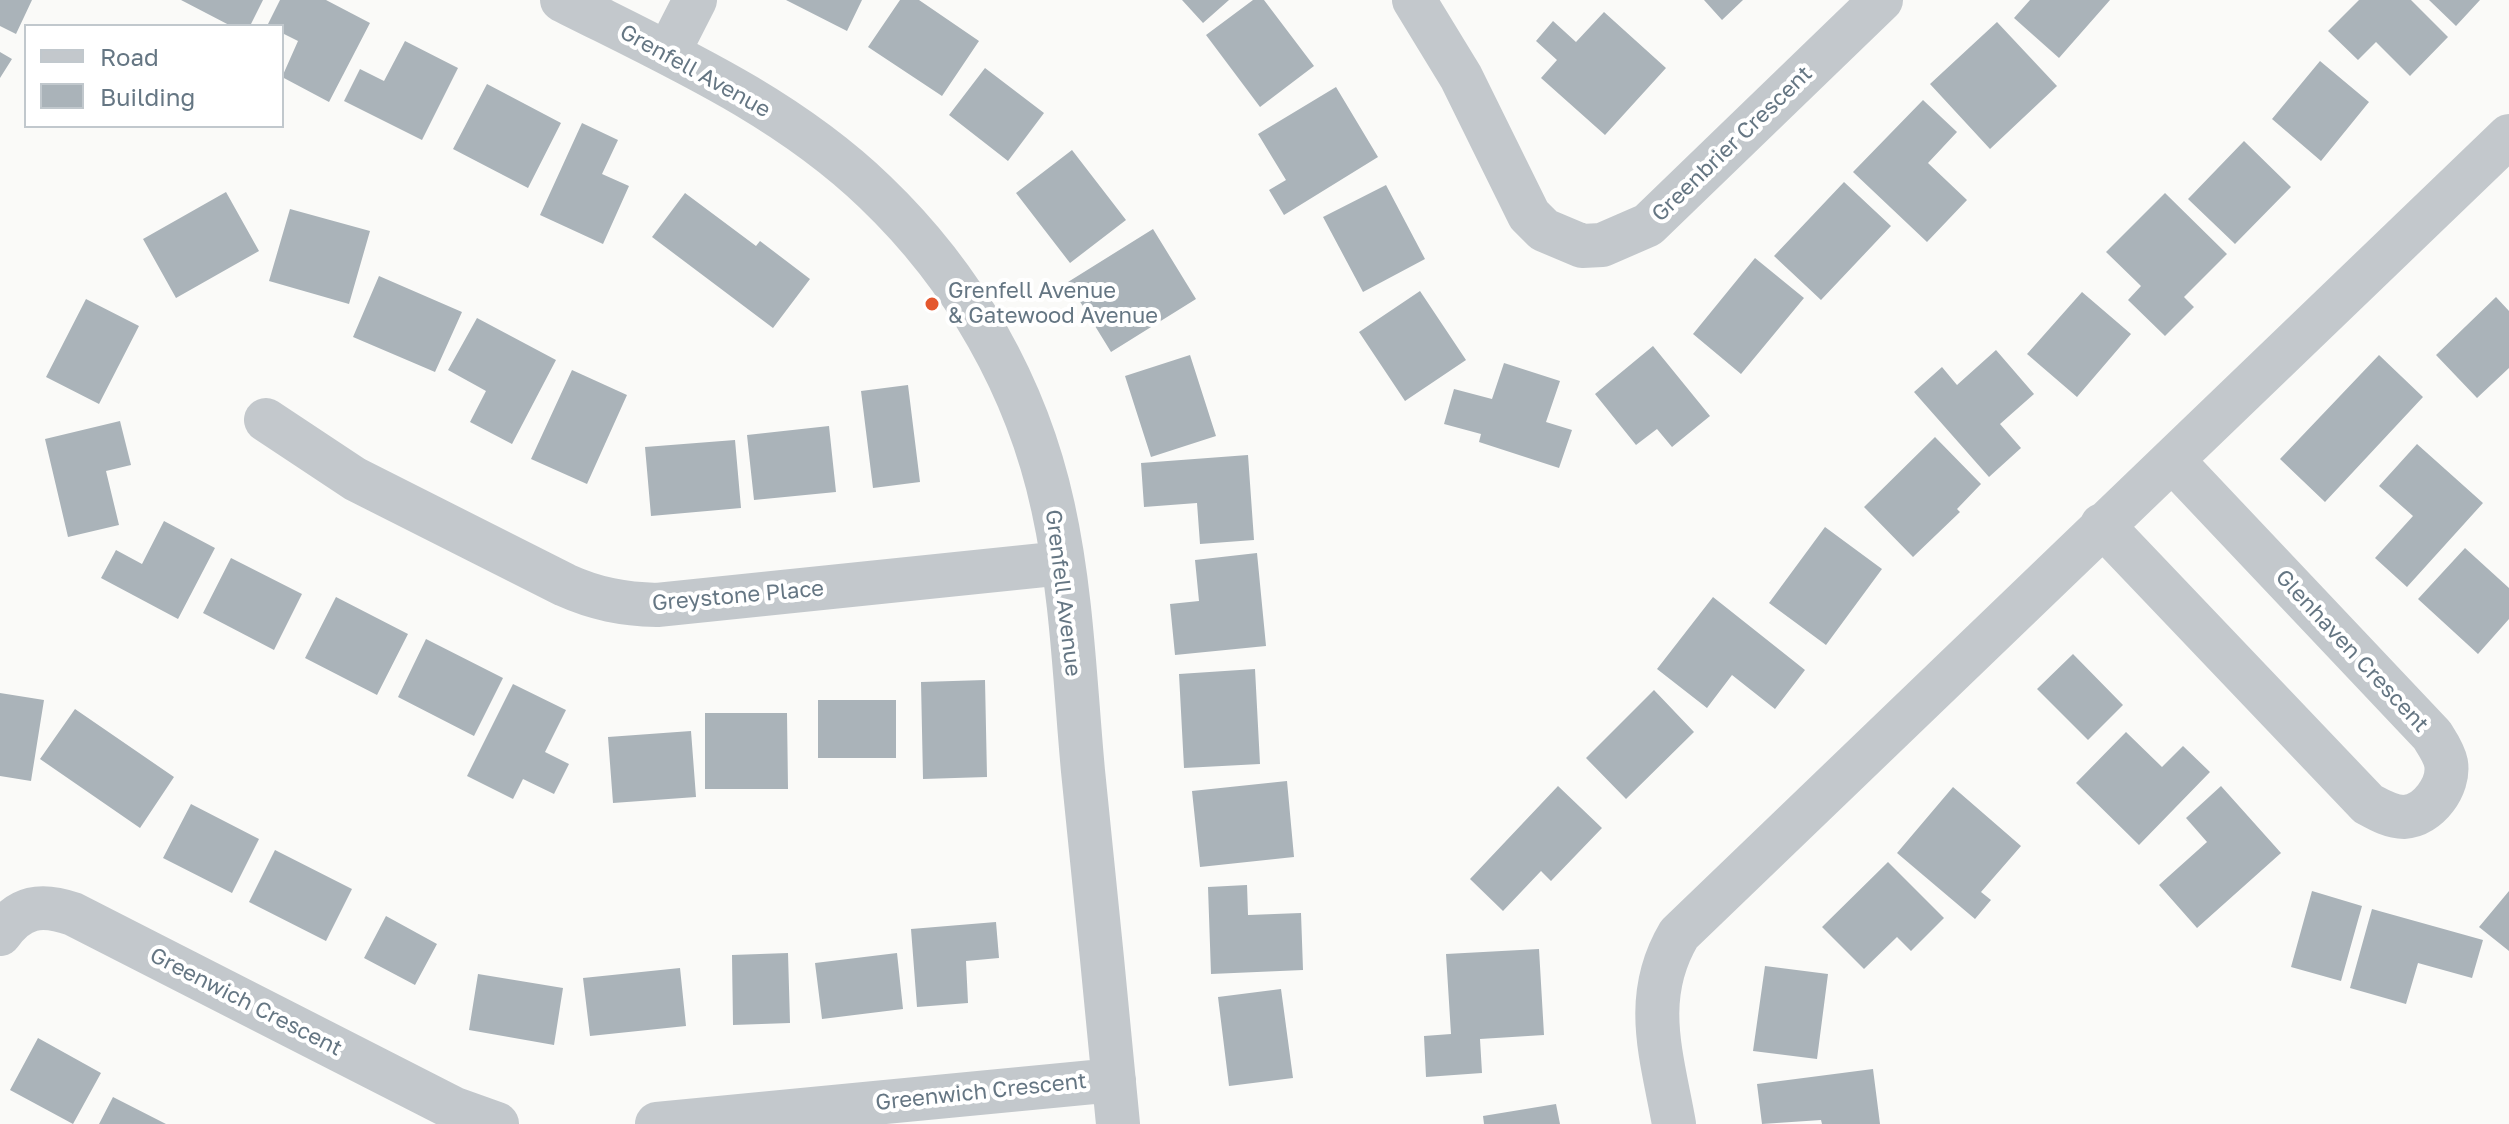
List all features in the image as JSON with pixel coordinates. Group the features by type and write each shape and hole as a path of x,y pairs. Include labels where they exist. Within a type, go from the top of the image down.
{"street":[{"name":"Grenfell Avenue","path":"562,0 753,100 833,156 874,192 956,286 994,346 1038,452 1063,563 1118,1124"},
{"path":"668,53 695,0"},
{"name":"Greenbrier Crescent","path":"1414,0 1461,77 1529,215 1561,240 1582,246 1602,245 1648,225 1881,0"},
{"path":"1674,1124 1656,1005 1663,965 1679,934 2509,136"},
{"name":"Greystone Place","path":"266,420 355,479 565,585 594,598 625,604 657,605 1063,563"},
{"name":"Glenhaven Crescent","path":"2102,525 2368,804 2404,817 2421,812 2436,798 2445,779 2446,764 2432,735 2172,460"},
{"name":"Greenwich Crescent","path":"0,934 25,909 44,906 73,914 455,1109 497,1124"},
{"name":"Greenwich Crescent","path":"657,1124 1114,1080"}],"building":[{"path":"0,0 32,0 16,34 0,26"},
{"path":"181,0 263,0 251,24 227,24"},
{"path":"280,0 326,0 370,23 329,102 284,78 298,41 284,34 284,24 268,24"},
{"path":"786,0 862,0 847,31"},
{"path":"900,0 919,0 979,41 942,96 868,47"},
{"path":"1182,0 1229,0 1203,23"},
{"path":"1253,0 1264,0 1314,66 1260,107 1206,35"},
{"path":"1704,0 1743,0 1722,20"},
{"path":"2030,0 2110,0 2059,58 2014,18"},
{"path":"2359,0 2411,0 2448,37 2410,76 2376,42 2358,60 2328,31"},
{"path":"2429,0 2480,0 2456,26"},
{"path":"1604,12 1666,68 1605,135 1541,78 1557,60 1536,41 1553,21 1576,42"},
{"path":"1997,22 2057,86 1990,149 1930,84"},
{"path":"405,41 458,68 422,140 344,101 360,69 384,81"},
{"path":"0,52 12,59 0,78"},
{"path":"2320,61 2369,102 2321,161 2272,119"},
{"path":"985,68 1044,113 1008,161 949,115"},
{"path":"487,84 561,123 528,188 453,149"},
{"path":"1336,87 1378,157 1284,215 1269,190 1286,180 1258,134"},
{"path":"1923,100 1957,132 1928,163 1967,200 1927,242 1853,172"},
{"path":"582,123 618,140 602,174 629,186 603,244 540,215"},
{"path":"2244,141 2291,187 2235,244 2188,199"},
{"path":"1072,150 1126,220 1070,263 1016,193"},
{"path":"1844,182 1891,226 1821,300 1774,256"},
{"path":"1386,185 1425,259 1363,292 1323,217"},
{"path":"226,192 259,251 176,298 143,239"},
{"path":"685,193 756,246 760,241 810,279 773,328 652,237"},
{"path":"2165,193 2227,254 2184,297 2194,307 2165,336 2128,300 2141,286 2106,252"},
{"path":"290,209 370,231 349,304 269,281"},
{"path":"1153,229 1196,299 1111,352 1068,282"},
{"path":"1755,258 1804,298 1741,374 1693,334"},
{"path":"379,276 462,312 435,372 353,337"},
{"path":"1420,291 1466,360 1405,401 1359,332"},
{"path":"2082,292 2131,334 2077,397 2027,354"},
{"path":"2496,297 2509,311 2509,368 2477,398 2436,355"},
{"path":"86,299 139,326 99,404 46,377"},
{"path":"477,318 556,360 512,444 470,422 486,391 448,370"},
{"path":"1653,346 1710,416 1672,447 1657,429 1636,445 1595,394"},
{"path":"1996,350 2034,394 2000,424 2021,448 1989,477 1914,392 1942,367 1957,385"},
{"path":"1190,355 1216,436 1151,457 1125,376"},
{"path":"2379,355 2423,397 2325,502 2280,459"},
{"path":"1504,363 1560,381 1546,422 1572,430 1559,468 1479,442 1481,434 1444,424 1454,389 1492,399"},
{"path":"572,370 627,395 587,484 531,459"},
{"path":"908,385 920,482 873,488 861,391"},
{"path":"120,421 131,465 106,471 119,525 68,537 45,439"},
{"path":"829,426 836,492 754,500 747,435"},
{"path":"1935,437 1981,484 1957,509 1960,512 1913,557 1864,507"},
{"path":"735,440 741,508 651,516 645,447"},
{"path":"2417,444 2483,503 2407,587 2375,558 2413,516 2379,486"},
{"path":"1248,455 1254,540 1200,544 1197,503 1144,507 1141,463"},
{"path":"164,521 215,548 178,619 101,578 116,550 142,564"},
{"path":"1825,527 1882,569 1826,645 1769,603"},
{"path":"2465,548 2509,588 2509,619 2478,654 2418,599"},
{"path":"1257,553 1266,646 1175,655 1170,604 1199,601 1195,560"},
{"path":"231,558 302,594 274,650 203,613"},
{"path":"336,597 408,634 377,695 305,658"},
{"path":"1713,597 1805,670 1775,709 1732,675 1707,708 1657,669"},
{"path":"426,639 503,678 474,736 398,697"},
{"path":"2073,654 2123,705 2088,740 2037,689"},
{"path":"1255,669 1260,764 1184,768 1179,674"},
{"path":"985,680 987,777 923,779 921,682"},
{"path":"513,684 566,710 545,752 569,764 554,794 523,779 513,799 467,776"},
{"path":"1654,690 1694,732 1626,799 1586,758"},
{"path":"0,693 44,700 31,781 0,776"},
{"path":"818,700 896,700 896,758 818,758"},
{"path":"75,709 174,777 140,828 40,759"},
{"path":"705,713 787,713 788,789 705,789"},
{"path":"691,731 696,797 613,803 608,737"},
{"path":"2126,732 2162,767 2183,746 2210,772 2139,845 2076,783"},
{"path":"1287,781 1294,857 1200,867 1192,791"},
{"path":"1558,786 1602,828 1551,881 1541,871 1503,911 1470,879"},
{"path":"2221,786 2281,853 2197,928 2159,885 2207,842 2186,818"},
{"path":"1953,787 2021,846 1981,892 1991,900 1975,919 1897,853"},
{"path":"191,804 259,839 232,893 163,858"},
{"path":"275,850 352,889 326,941 249,902"},
{"path":"1888,862 1944,918 1911,951 1897,937 1864,969 1822,927"},
{"path":"1247,885 1248,915 1301,913 1303,970 1211,974 1208,887"},
{"path":"2312,891 2362,906 2341,981 2291,967"},
{"path":"2509,891 2509,951 2479,927"},
{"path":"2372,909 2483,940 2472,978 2418,963 2406,1004 2350,988"},
{"path":"386,916 437,944 415,985 364,958"},
{"path":"996,922 999,958 966,961 968,1003 917,1007 911,929"},
{"path":"1539,949 1544,1035 1480,1039 1482,1073 1426,1077 1424,1036 1451,1034 1446,954"},
{"path":"788,953 790,1023 733,1025 732,955"},
{"path":"897,953 903,1009 822,1019 815,963"},
{"path":"1765,966 1828,974 1817,1059 1753,1051"},
{"path":"680,968 686,1026 590,1036 583,978"},
{"path":"478,974 563,988 554,1045 469,1030"},
{"path":"1281,989 1293,1078 1229,1086 1218,997"},
{"path":"38,1038 101,1073 73,1124 10,1090"},
{"path":"1873,1069 1880,1124 1822,1124 1821,1120 1762,1124 1757,1084"},
{"path":"113,1097 166,1124 99,1124"},
{"path":"1556,1104 1560,1124 1484,1124 1483,1116"}],"place":[{"name":"Grenfell Avenue & Gatewood Avenue","path":"932,304"}]}
